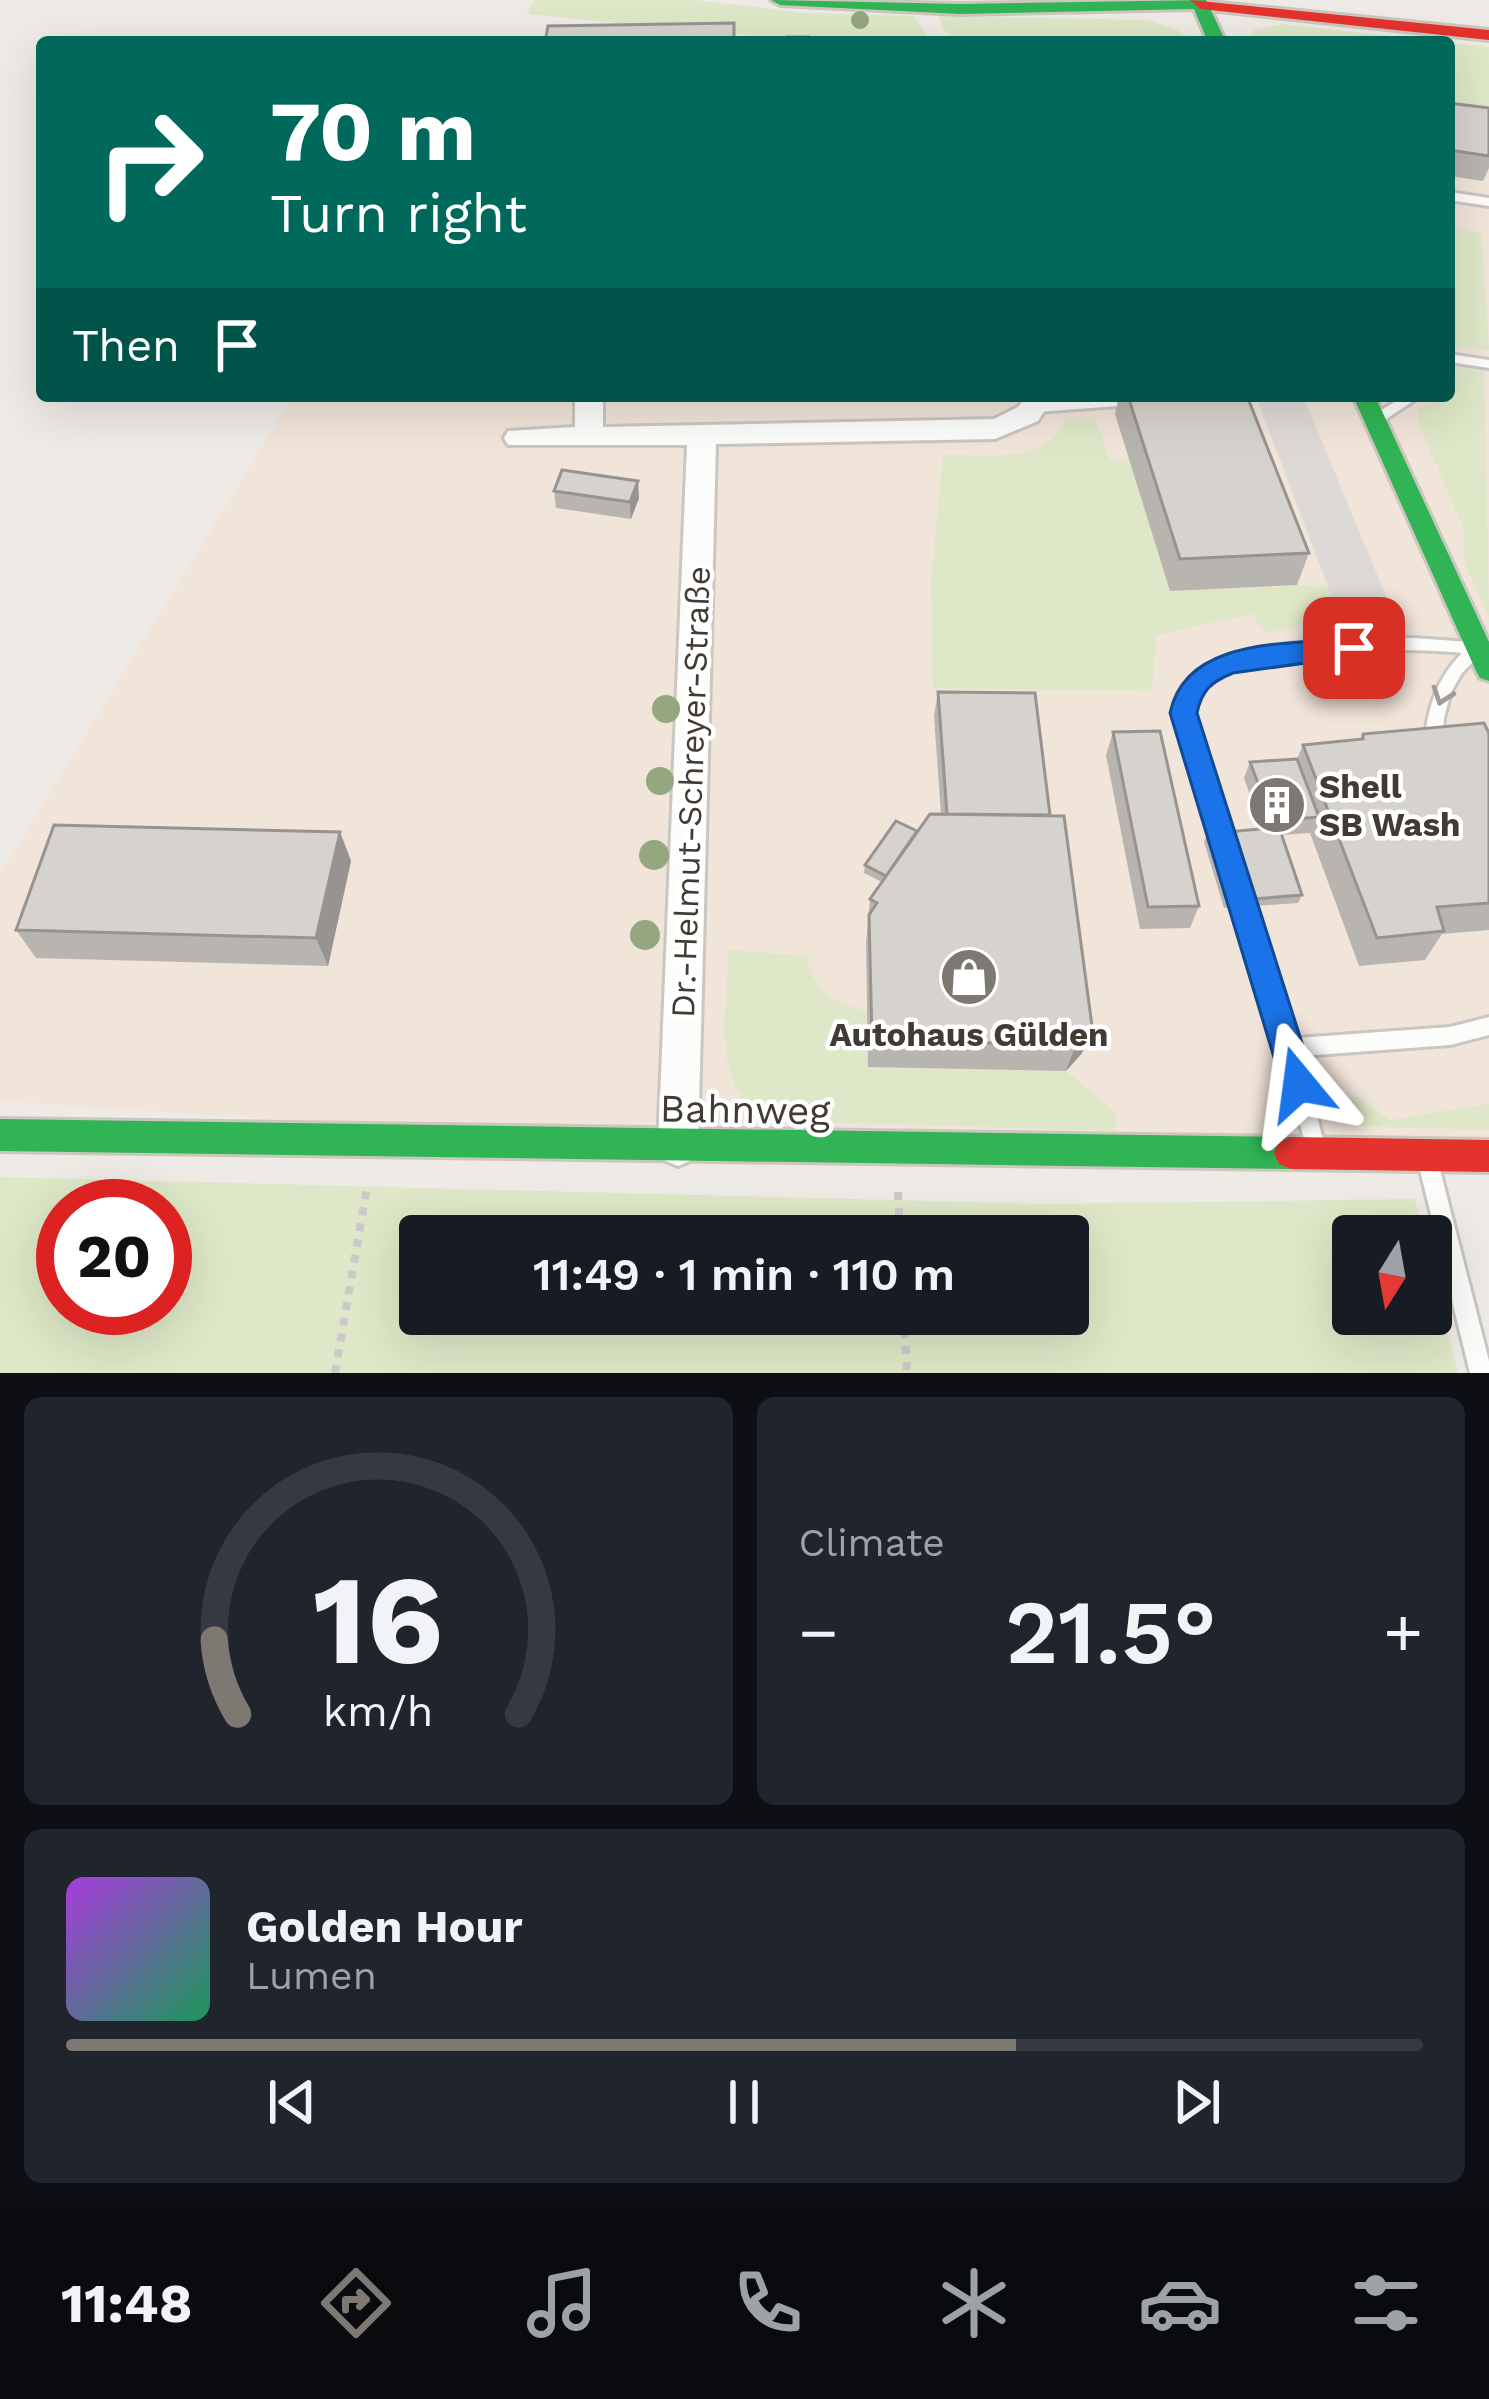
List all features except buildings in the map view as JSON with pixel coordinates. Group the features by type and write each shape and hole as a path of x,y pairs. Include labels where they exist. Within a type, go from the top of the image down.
{"street":[{"path":"780,0 961,9 1200,2 1489,35"},
{"path":"1200,2 1214,36"},
{"path":"589,402 589,436"},
{"path":"518,438 995,429 1019,421 1038,402"},
{"path":"1369,408 1483,660"},
{"name":"Dr.-Helmut-Schreyer-Straße","path":"678,1146 702,438"},
{"name":"Bahnweg","path":"0,1135 380,1144 1489,1156"}],"lane":[{"path":"1455,197 1489,202"},
{"path":"1455,359 1489,364"},
{"path":"1317,1156 1289,1048 1184,713 1188,690 1204,674 1229,663 1312,650 1437,642 1483,660"},
{"path":"1434,756 1435,717 1450,672 1483,660"},
{"path":"1289,1048 1450,1036 1489,1026"},
{"path":"1426,1156 1481,1373"}],"path":[{"path":"335,1373 368,1186 380,1144"},
{"path":"905,1335 908,1373"}],"shaded area":[{"path":"1455,44 1489,47 1489,1143 678,1146 0,1101 0,874 289,402 1455,402"},
{"path":"1258,402 1305,402 1388,601 1334,603"}],"green space":[{"path":"535,0 695,0 806,13 914,16 928,36 756,36 527,14"},
{"path":"939,16 1147,20 1186,36 952,36 944,30"},
{"path":"1281,24 1390,36 1250,36 1254,30"},
{"path":"1455,44 1489,47 1489,109 1455,105"},
{"path":"1455,229 1481,233 1489,350 1455,347"},
{"path":"1459,367 1484,371 1489,617 1465,565 1464,530 1418,423 1419,408 1455,402"},
{"path":"1095,417 1110,461 1130,460 1170,590 1327,585 1335,603 1388,601 1399,628 1302,625 1265,633 1252,614 1157,635 1152,691 933,688 931,583 943,455 1031,451 1046,444 1065,418"},
{"path":"729,950 807,956 826,994 867,1011 869,1067 1066,1071 1116,1113 1115,1131 764,1120 747,1104 728,1065"},
{"path":"1352,1097 1360,1097 1389,1120 1489,1104 1489,1130 1355,1126"},
{"path":"0,1177 77,1179 36,1179 36,1335 192,1335 192,1182 1045,1204 1415,1199 1419,1215 1332,1215 1332,1335 1449,1335 1458,1373 0,1373"}],"traffic: fast":[{"path":"780,0 961,9 1201,4 1214,36"},
{"path":"1367,402 1489,671"},
{"path":"0,1135 1291,1153"}],"traffic: jam":[{"path":"1199,0 1201,4 1489,35"},
{"path":"1291,1153 1489,1156"}],"place":[{"name":"Shell SB Wash","path":"1277,805"},
{"name":"Autohaus Gülden","path":"969,977"}],"route":[{"path":"1299,1084 1184,713 1188,690 1204,674 1229,663 1354,648"}]}
